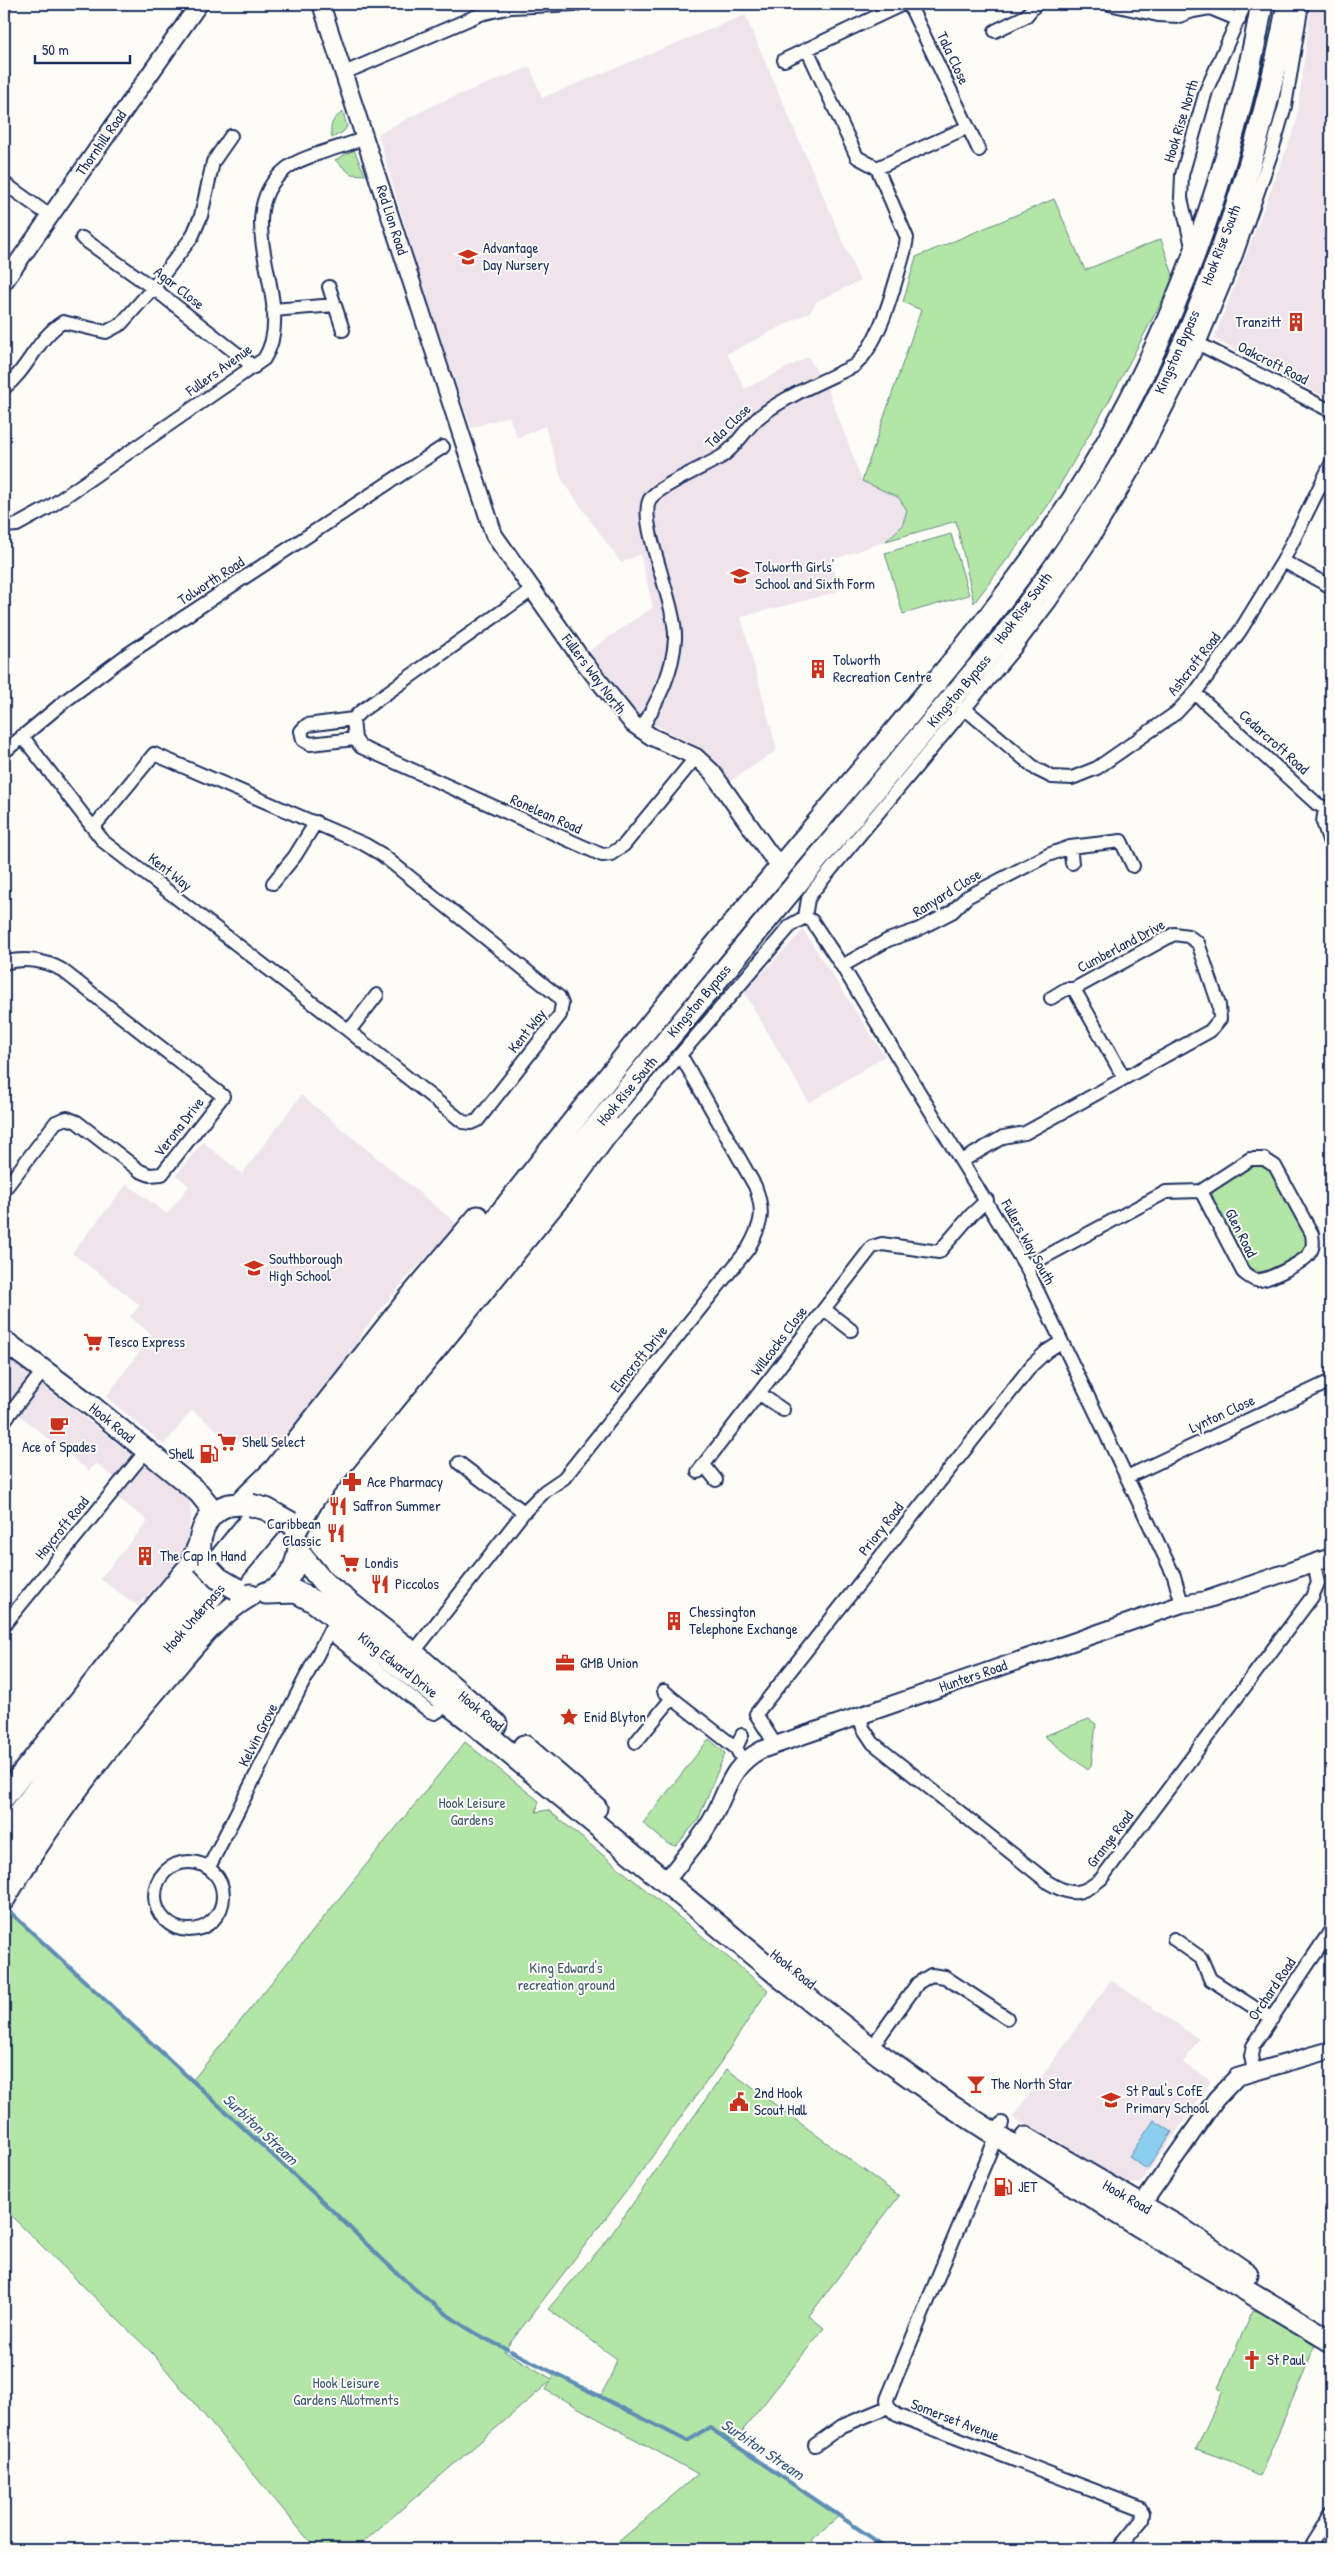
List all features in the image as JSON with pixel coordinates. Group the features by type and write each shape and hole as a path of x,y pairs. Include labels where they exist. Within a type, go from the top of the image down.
{"highway":[{"name":"Kingston Bypass","path":"463,1259 662,1010 950,667 1014,585 1053,530 1089,474 1149,362 1194,253 1224,165 1254,50 1262,4"},
{"name":"Kingston Bypass","path":"467,1285 724,972 1006,634 1048,578 1126,455 1168,374 1210,277 1257,144 1278,57 1288,4"},
{"path":"293,1526 571,1184 724,972"},
{"path":"245,1505 408,1300 533,1152 662,1010"},
{"name":"Hook Underpass","path":"4,1834 68,1746 404,1335 463,1259"},
{"name":"Hook Underpass","path":"4,1863 73,1766 142,1678 252,1549 467,1285"},
{"path":"4,1899 26,1860 81,1782 144,1704 223,1613 252,1592 281,1586 295,1566 299,1553 293,1526 266,1509 245,1505 223,1507 215,1513 202,1533 201,1554 218,1578 252,1592 296,1592 313,1600 333,1625 407,1661"},
{"name":"Hook Road","path":"299,1553 323,1582 407,1661 448,1705 880,2056 999,2130 1116,2212 1331,2341"},
{"path":"4,1797 119,1651 201,1554"},
{"name":"Hook Road","path":"407,1661 879,2037 999,2130 1141,2206 1331,2326"}],"main road":[{"name":"Hook Road","path":"4,1341 44,1370 199,1493 215,1513"}],"street":[{"name":"Thornhill Road","path":"4,282 199,4"},
{"name":"Red Lion Road","path":"321,4 461,438"},
{"path":"344,73 480,14 511,7 576,4"},
{"path":"784,60 903,4"},
{"name":"Tala Close","path":"909,4 979,150"},
{"path":"994,30 1026,16 1036,4"},
{"path":"1109,4 1158,15 1179,16 1193,10 1210,8 1239,20"},
{"name":"Hook Rise North","path":"1194,253 1182,198 1182,175 1206,91 1239,20 1244,4"},
{"name":"Hook Rise South","path":"571,1184 791,925 805,917 808,899 1014,648 1092,540 1140,459 1199,344 1236,255 1271,154 1284,106 1302,4"},
{"path":"807,49 857,157 877,168 968,127"},
{"path":"4,388 16,378 51,329 63,322 106,332 121,324 153,288 192,237 201,216 213,162 231,136"},
{"name":"Fullers Avenue","path":"4,526 17,525 48,508 254,367 269,351 274,336 273,310 262,247 261,225 266,197 278,177 298,162 365,138"},
{"name":"Tala Close","path":"640,730 666,684 673,661 675,637 674,614 646,516 650,499 664,488 724,455 763,414 854,366 861,360 873,338 893,288 907,238 877,168"},
{"path":"4,183 50,216"},
{"name":"Agar Close","path":"82,238 153,288 254,367"},
{"path":"329,287 343,330"},
{"path":"273,310 335,305"},
{"name":"Oakcroft Road","path":"1199,344 1331,411"},
{"name":"Fullers Way North","path":"461,438 494,534 532,590 609,695 640,730 696,757 712,772 769,853 781,866"},
{"name":"Tolworth Road","path":"4,752 65,701 128,654 443,447"},
{"name":"Ashcroft Road","path":"964,708 1036,769 1052,777 1072,778 1097,768 1176,713 1195,693 1240,631 1284,562 1331,464"},
{"path":"1284,562 1331,586"},
{"path":"353,718 356,739 310,744 303,740 302,731 307,725 353,718 532,590"},
{"name":"Cedarcroft Road","path":"1195,693 1317,804 1328,808 1324,822 1331,846"},
{"name":"Kent Way","path":"22,736 93,828 104,842 349,1031 463,1122 471,1123 478,1120 560,1015 562,1004 559,997 381,854 316,822 154,754 93,828"},
{"name":"Ronelean Road","path":"356,739 361,747 602,855 610,854 624,845 696,757"},
{"path":"273,883 295,856 316,822"},
{"name":"Ranyard Close","path":"842,966 888,940 917,930 952,912 967,897 1048,855 1070,848 1121,841 1133,866"},
{"path":"1070,848 1072,863"},
{"name":"Fullers Way South","path":"805,917 812,921 842,966 987,1200 1026,1267 1128,1476 1174,1576 1182,1604"},
{"name":"Cumberland Drive","path":"962,1161 1004,1137 1025,1133 1210,1032 1220,1019 1220,1005 1198,943 1188,936 1174,934 1074,990 1066,990 1051,998"},
{"name":"Verona Drive","path":"4,963 11,961 41,961 62,970 224,1096 162,1174 140,1171 77,1122 67,1118 56,1122 4,1190"},
{"name":"Cumberland Drive","path":"1074,990 1124,1078"},
{"path":"349,1031 377,995"},
{"name":"Elmcroft Drive","path":"407,1661 524,1512 545,1492 564,1478 748,1248 757,1232 762,1218 760,1197 684,1062 678,1056"},
{"name":"Glen Road","path":"1250,1159 1264,1159 1275,1166 1312,1234 1313,1244 1311,1252 1306,1258 1266,1280 1257,1280 1249,1277 1243,1272 1201,1191 1250,1159"},
{"path":"1026,1267 1166,1192 1201,1191"},
{"name":"Willcocks Close","path":"716,1480 701,1468 872,1248 882,1244 939,1252 971,1215 987,1200"},
{"name":"Willcocks Close","path":"824,1309 851,1330"},
{"name":"Priory Road","path":"775,1744 756,1714 1032,1365 1046,1351 1061,1342"},
{"path":"4,1421 44,1370"},
{"name":"Lynton Close","path":"1128,1476 1331,1381"},
{"name":"Willcocks Close","path":"760,1394 783,1410"},
{"name":"Haycroft Road","path":"4,1625 122,1478 146,1451"},
{"path":"459,1463 524,1512"},
{"name":"Hunters Road","path":"673,1872 703,1834 718,1807 740,1755 750,1756 775,1744 1182,1604 1206,1600 1331,1557"},
{"name":"Grange Road","path":"860,1716 863,1728 873,1743 1049,1883 1062,1891 1076,1893 1090,1889 1101,1879 1312,1597 1318,1584 1314,1563"},
{"name":"King Edward Drive","path":"333,1625 429,1711 435,1713 448,1705"},
{"name":"Kelvin Grove","path":"209,1867 333,1625"},
{"path":"636,1742 668,1694 740,1755"},
{"path":"740,1755 742,1735"},
{"path":"184,1862 196,1862 209,1867 217,1876 223,1892 223,1904 215,1919 205,1926 190,1930 178,1928 168,1923 157,1906 155,1894 160,1878 168,1869 184,1862"},
{"name":"Orchard Road","path":"1254,2071 1251,2056 1253,2046 1331,1930"},
{"path":"1174,1939 1202,1958 1210,1979 1272,2019"},
{"path":"879,2037 918,1983 931,1976 946,1977 1007,2018"},
{"path":"1141,2206 1226,2087 1237,2078 1254,2071 1331,2050"},
{"name":"Somerset Avenue","path":"999,2130 887,2399 888,2407 897,2415 1140,2508 1143,2513 1142,2520 1118,2549"},
{"path":"815,2445 842,2426 888,2407"},
{"path":"1309,2549 1331,2514"}],"shaded area":[{"path":"1311,4 1331,4 1331,400 1214,339 1296,124"},
{"path":"745,15 860,281 817,301 810,312 727,354 745,389 808,357 829,392 862,481 898,497 907,510 902,526 886,541 832,560 837,592 741,617 777,750 726,784 715,763 692,743 638,717 589,651 653,607 640,554 621,563 562,480 545,426 517,438 509,416 471,428 425,293 378,134 438,103 530,67 542,98"},
{"path":"803,930 885,1056 809,1103 744,992"},
{"name":"Southborough High School","path":"301,1095 457,1224 403,1282 364,1330 347,1362 278,1447 260,1443 247,1447 234,1438 231,1441 192,1410 164,1445 106,1397 152,1335 130,1317 140,1305 72,1253 127,1184 167,1214 189,1186 176,1175 203,1142 242,1174"},
{"path":"4,1355 190,1500 191,1517 183,1555 138,1606 100,1579 148,1521 118,1498 126,1488 96,1463 89,1471 15,1412 4,1400"},
{"name":"St Paul's CofE Primary School","path":"1111,1980 1199,2039 1183,2063 1211,2081 1141,2183 1125,2184 1054,2138 1012,2118"}],"green space":[{"path":"343,112 347,127 343,132 332,138 332,123"},
{"path":"354,150 365,175 351,174 335,160"},
{"path":"1054,199 1085,270 1161,239 1174,278 1109,401 1047,507 974,603 956,521 886,541 902,526 907,510 898,497 862,481 921,310 903,302 916,257"},
{"path":"951,534 969,595 903,614 885,553"},
{"path":"1258,1165 1270,1170 1308,1239 1303,1255 1283,1267 1268,1272 1254,1270 1247,1265 1219,1215 1213,1195 1213,1188 1250,1166"},
{"path":"1089,1719 1096,1724 1091,1766 1088,1770 1044,1736"},
{"path":"709,1739 725,1753 698,1820 676,1846 668,1844 643,1823"},
{"path":"465,1742 539,1801 536,1812 548,1810 768,1990 720,2063 638,2176 504,2351 552,2379 555,2373 601,2395 617,2359 548,2309 608,2239 727,2069 899,2196 809,2316 824,2328 732,2444 839,2516 811,2540 819,2549 610,2549 698,2474 546,2390 551,2381 355,2549 316,2549 153,2354 4,2209 4,1923 10,1912 192,2081"},
{"path":"1253,2310 1263,2313 1315,2346 1260,2476 1230,2461 1196,2449 1223,2391 1218,2388"}],"water":[{"path":"1154,2120 1172,2132 1147,2169 1129,2157"}],"waterway":[{"name":"Surbiton Stream","path":"10,1912 407,2282 454,2320 480,2336 507,2349"},
{"name":"Surbiton Stream","path":"511,2351 687,2441 710,2428 888,2549"}],"place":[{"name":"Advantage Day Nursery","path":"468,257"},
{"name":"Tranzitt","path":"1296,322"},
{"name":"Tolworth Girls' School and Sixth Form","path":"740,576"},
{"name":"Tolworth Recreation Centre","path":"818,669"},
{"name":"Southborough High School","path":"254,1268"},
{"name":"Tesco Express","path":"93,1342"},
{"name":"Ace of Spades","path":"59,1425"},
{"name":"Shell Select","path":"227,1442"},
{"name":"Shell","path":"209,1454"},
{"name":"Ace Pharmacy","path":"352,1482"},
{"name":"Saffron Summer","path":"338,1506"},
{"name":"Caribbean Classic","path":"336,1533"},
{"name":"The Cap In Hand","path":"145,1556"},
{"name":"Londis","path":"350,1563"},
{"name":"Piccolos","path":"380,1584"},
{"name":"Chessington Telephone Exchange","path":"674,1621"},
{"name":"GMB Union","path":"565,1663"},
{"name":"Enid Blyton","path":"569,1717"},
{"name":"The North Star","path":"976,2084"},
{"name":"St Paul's CofE Primary School","path":"1111,2100"},
{"name":"2nd Hook Scout Hall","path":"739,2102"},
{"name":"JET","path":"1003,2187"},
{"name":"St Paul","path":"1252,2360"}],"park label":[{"name":"Hook Leisure Gardens","path":"472,1812"},
{"name":"King Edward's recreation ground","path":"566,1976"},
{"name":"Hook Leisure Gardens Allotments","path":"346,2392"}]}
